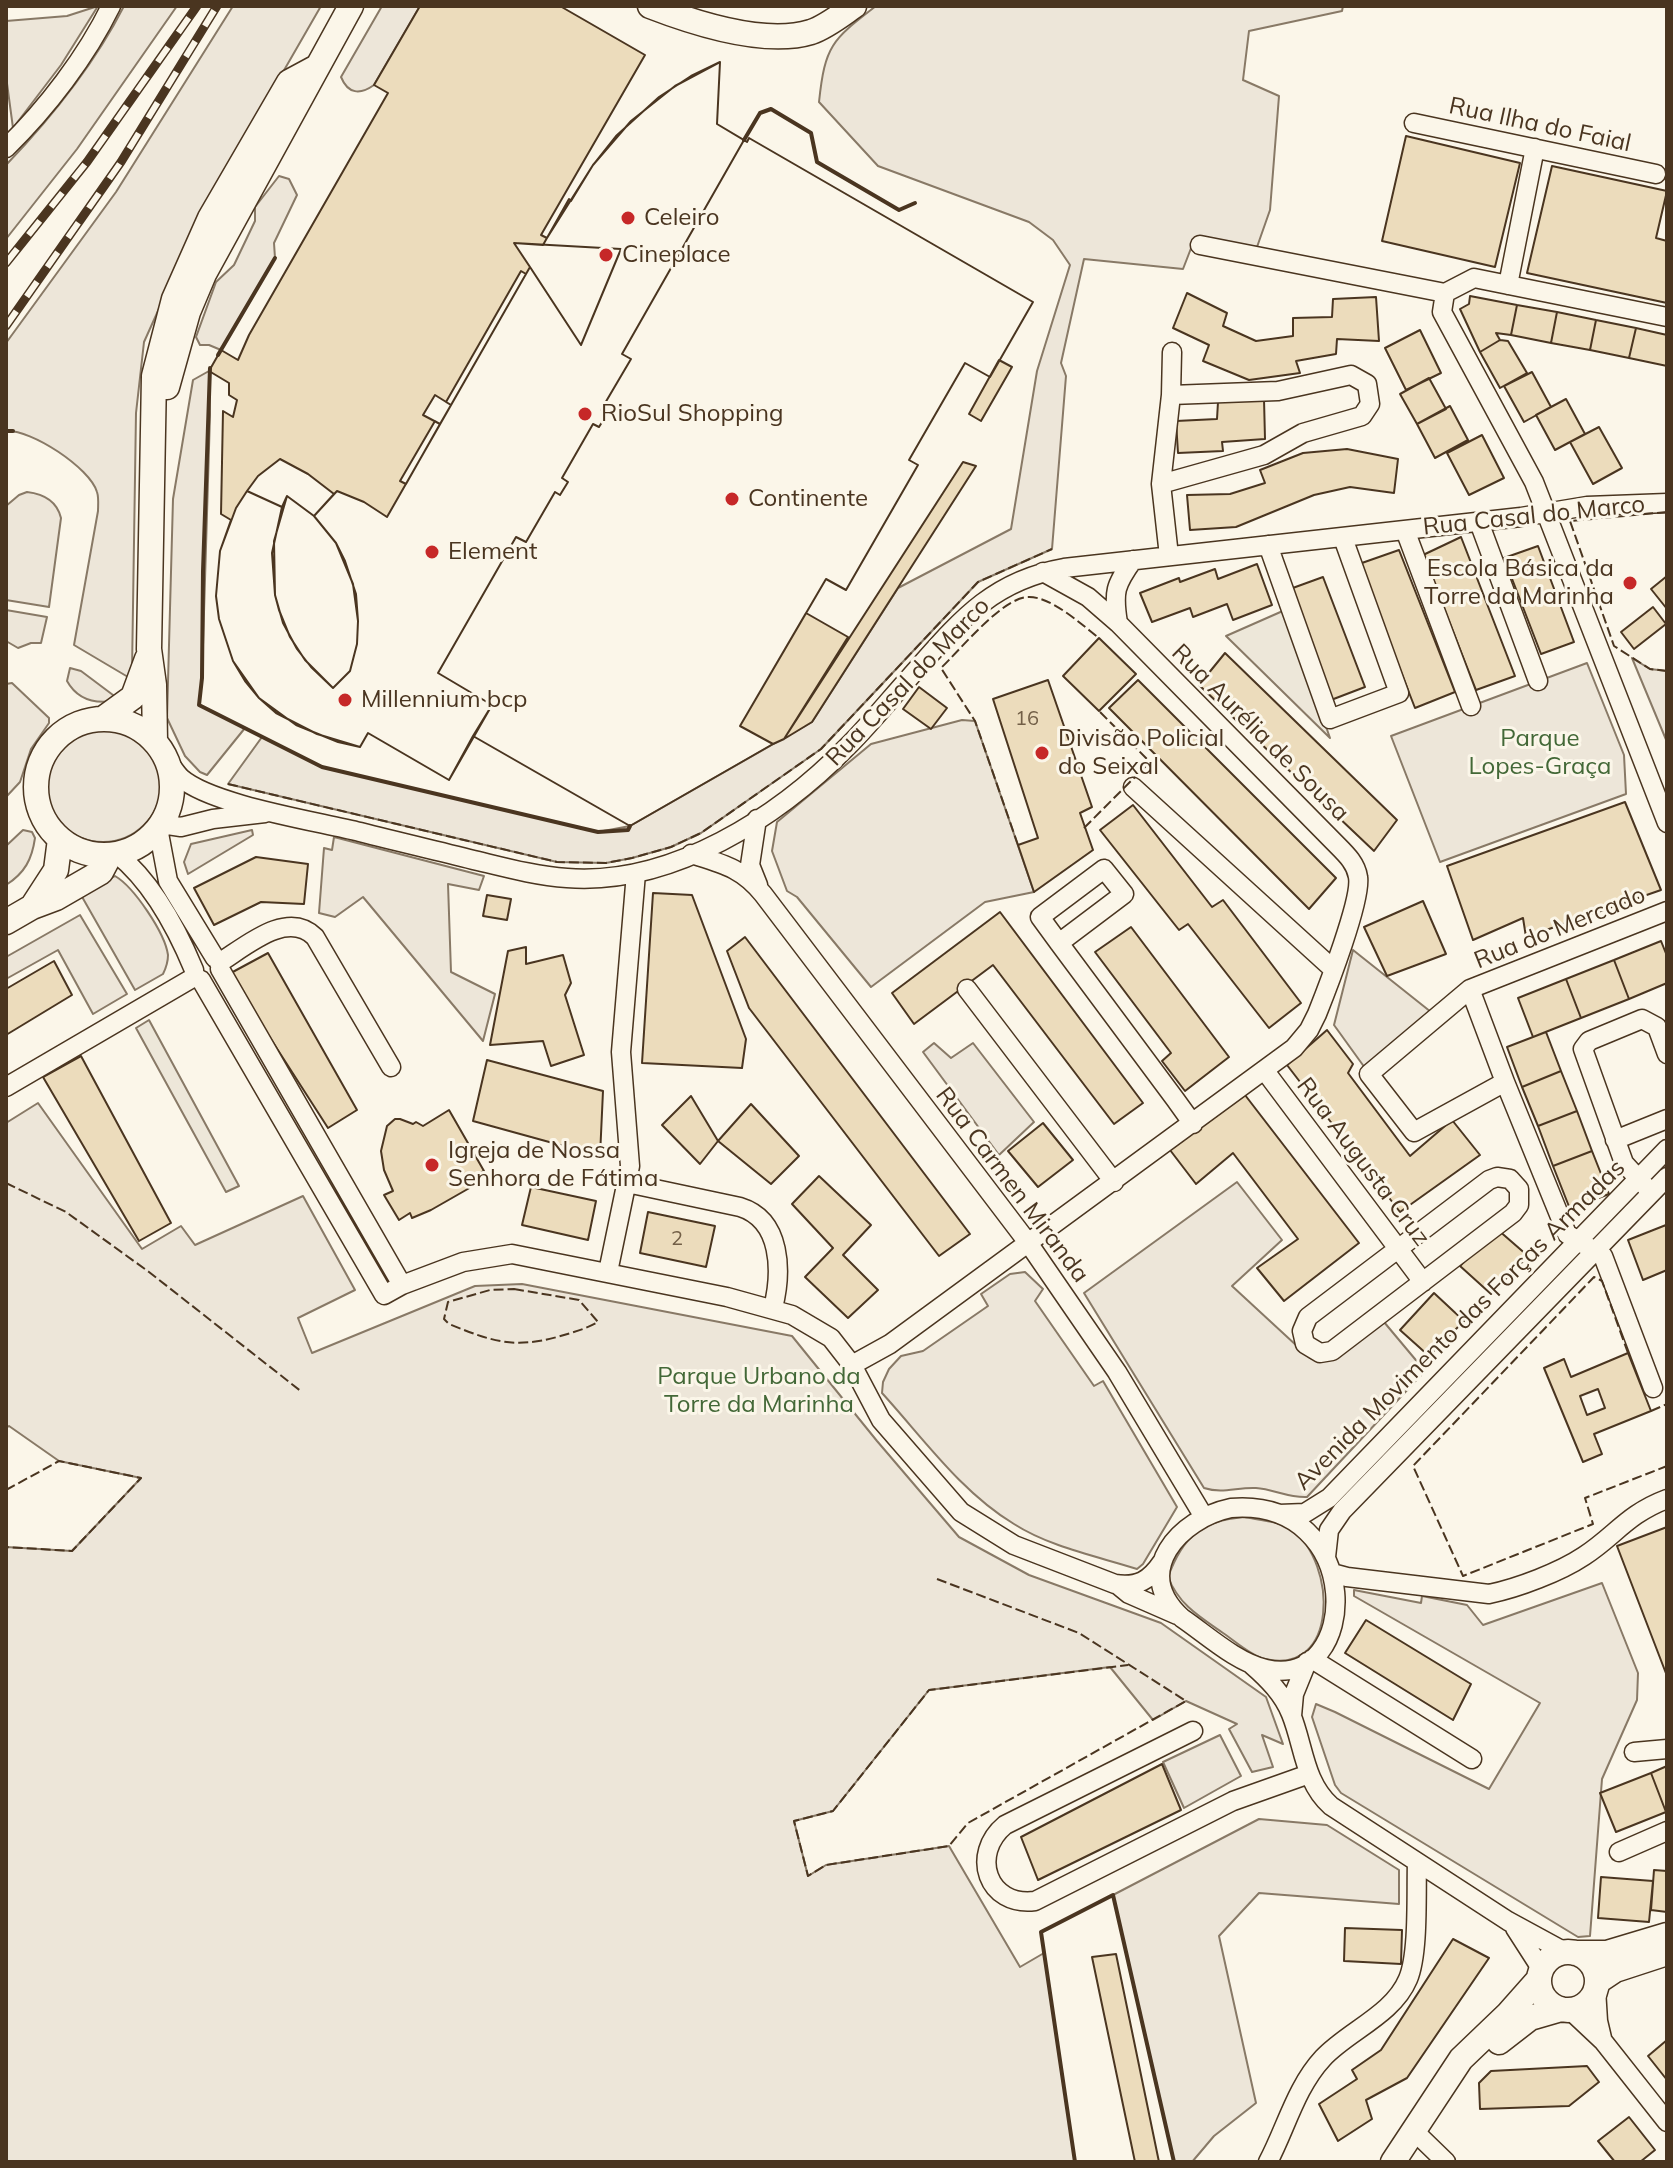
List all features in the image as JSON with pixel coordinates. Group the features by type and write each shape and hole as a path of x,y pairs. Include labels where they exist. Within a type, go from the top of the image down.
{"main road":[{"path":"161,750 140,729 123,721 104,718 88,720 60,734 42,759 36,790 48,825 60,839 84,852 114,854 138,847 159,826 169,807 173,788 161,750 149,649 154,376 174,299 198,241 251,147 315,68 351,6"},
{"path":"650,6 715,26 774,36 811,32 854,6"},
{"path":"155,419 169,382 188,312 204,274 278,138 295,90"},
{"path":"251,147 278,138"},
{"path":"104,718 133,697 149,649"},
{"path":"32,907 56,870 60,839"},
{"path":"6,922 101,872 114,854"},
{"path":"1393,2162 1461,2059 1508,2014 1555,1955 1570,1952 1597,1955 1667,1935"},
{"path":"1570,1952 1582,1955 1594,1966 1597,1986"},
{"path":"1430,2107 1490,2049 1524,2022 1544,2013 1586,2004 1597,1986 1615,1970 1667,1953"},
{"path":"1540,1975 1545,1998 1566,2010"}],"street":[{"path":"6,148 30,124 75,64 111,6"},
{"name":"Rua Ilha do Faial","path":"1414,123 1656,174"},
{"path":"1508,285 1535,148"},
{"path":"1200,245 1445,293 1474,278 1667,317"},
{"path":"1445,293 1442,312 1534,482 1667,823"},
{"path":"1169,556 1161,484 1171,395 1172,352"},
{"path":"1161,484 1264,455 1303,433 1362,416 1370,404 1367,384 1351,375 1278,391 1171,395"},
{"name":"Rua Casal do Marco","path":"161,750 175,772 190,784 272,813 542,875 600,878 636,873 691,854 757,819 801,788 849,745 931,653 984,600 1000,589 1043,572 1479,522 1587,506 1667,503"},
{"path":"1479,522 1538,681"},
{"path":"1405,530 1471,706"},
{"path":"1268,545 1330,719 1399,693 1343,538"},
{"path":"1118,623 1114,598 1116,588 1133,560"},
{"name":"Rua Aurélia de Sousa","path":"1043,572 1088,597 1118,623 1338,846 1354,866 1359,882 1357,898 1333,969"},
{"path":"852,1365 890,1344 1114,1182 1265,1071 1294,1048 1309,1030 1333,969 1133,787"},
{"name":"Rua Casal do Marco","path":"159,826 181,827 227,817 272,813"},
{"name":"Rua Carmen Miranda","path":"757,819 750,865 763,894"},
{"path":"159,826 168,881 402,1285"},
{"path":"114,854 133,867 144,880 384,1295 463,1262 512,1254 773,1308 805,1320 831,1338 852,1365 881,1420 961,1512 1023,1550 1115,1584 1132,1586 1149,1578 1177,1536 1204,1517 1242,1507 1279,1514 1308,1533 1329,1565 1337,1595 1328,1638 1309,1661 1294,1694 1292,1716"},
{"name":"Rua Carmen Miranda","path":"691,854 738,870 750,878 763,894 1029,1244 1117,1372 1204,1517"},
{"path":"608,1272 630,1155 621,1052 636,873"},
{"name":"Rua do Mercado","path":"1505,1082 1414,1132 1369,1074 1470,989 1667,911"},
{"path":"218,963 277,929 289,926 309,930 391,1067"},
{"path":"1059,943 1193,1124"},
{"path":"197,976 194,964 203,956 218,963"},
{"path":"6,1087 197,976"},
{"path":"967,989 1114,1182"},
{"name":"Rua do Mercado","path":"1470,989 1567,1234 1578,1241"},
{"path":"1651,1193 1624,1163 1583,1055 1584,1045 1642,1019 1657,1027 1667,1054"},
{"name":"Rua Augusta Cruz","path":"1265,1071 1423,1282"},
{"path":"1615,1140 1667,1119"},
{"name":"Avenida Movimento das Forças Armadas","path":"1329,1565 1326,1539 1334,1521 1394,1444 1578,1241 1667,1149"},
{"path":"1504,1177 1516,1183 1521,1195 1513,1213 1423,1282 1332,1351 1320,1353 1305,1344 1302,1331 1308,1317 1399,1249 1489,1180 1504,1177"},
{"name":"Avenida Movimento das Forças Armadas","path":"1279,1514 1305,1513 1322,1505 1394,1444 1595,1251 1667,1177"},
{"path":"627,1183 740,1207 756,1214 772,1235 778,1282 773,1308"},
{"path":"1578,1241 1603,1256 1653,1388"},
{"path":"1329,1565 1376,1581 1489,1594 1584,1556 1621,1524 1667,1499"},
{"path":"1162,1562 1161,1580 1165,1594 1182,1618"},
{"path":"1115,1584 1129,1594 1182,1618 1247,1662 1275,1689 1292,1716 1309,1774 1322,1798 1331,1806 1508,1921 1570,1952"},
{"path":"1247,1662 1277,1671 1299,1667 1309,1661"},
{"path":"1309,1661 1472,1759"},
{"path":"1193,1731 1005,1825 995,1834 987,1849 988,1877 996,1889 1015,1901 1035,1901 1233,1801 1309,1774"},
{"path":"1634,1752 1667,1749"},
{"path":"1619,1852 1667,1831"},
{"path":"1268,2162 1313,2069 1390,2003 1408,1980 1413,1951 1417,1862"},
{"path":"1508,1921 1523,1937 1540,1975"},
{"path":"1597,1986 1598,2021 1603,2041"},
{"path":"1566,2010 1603,2041 1667,2122"},
{"path":"1413,2130 1446,2162"}],"green space":[{"path":"98,6 61,65 13,128 6,76 6,21 67,16"},
{"path":"124,6 177,6 77,149 6,239 6,165 71,90"},
{"path":"233,6 321,6 203,211 144,342 136,413 132,671 128,677 74,645 98,511 98,494 83,472 58,452 30,436 6,431 6,343 116,192"},
{"path":"382,6 420,6 374,85 364,90 351,90 341,77"},
{"path":"876,6 1343,6 1342,11 1249,31 1243,80 1279,96 1270,210 1257,247 1195,238 1183,269 1084,259 1061,363 1066,376 1052,549 978,582 821,749 701,833 671,847 606,863 557,862 228,784 262,737 322,767 598,832 630,826 812,722 898,588 1011,529 1037,371 1070,265 1053,240 1029,222 878,166 819,102 824,68 833,45 849,27"},
{"path":"279,176 289,179 297,195 274,243 275,258 221,350 200,345 196,337 216,282 234,265 255,221 255,207"},
{"path":"209,371 199,705 245,728 207,775 185,756 167,718 173,499 193,380"},
{"path":"27,492 49,499 61,518 49,607 6,600 6,506"},
{"path":"6,610 47,617 41,643 18,648 6,641"},
{"path":"1632,658 1650,669 1667,671 1667,742"},
{"name":"Parque Lopes-Graça","path":"1587,663 1624,755 1626,794 1440,862 1391,736"},
{"path":"70,668 81,671 113,695 113,701 92,701 81,696 67,681"},
{"path":"12,683 49,718 49,723 31,749 20,782 6,797 6,684"},
{"path":"962,720 975,721 1034,892 985,902 871,987 797,897 787,891 772,851 777,822 871,744"},
{"path":"103,726 125,731 144,743 156,762 161,784 156,806 144,825 125,837 103,842 81,837 62,825 50,806 45,784 50,762 62,743 81,731"},
{"path":"23,830 32,832 35,838 32,853 23,870 6,885 6,846"},
{"path":"252,830 253,835 188,874 184,862 191,844"},
{"path":"334,837 484,876 479,890 448,884 451,972 495,994 483,1041 363,897 335,917 319,913 324,848 332,850"},
{"path":"115,876 148,911 168,955 163,974 135,990 81,895"},
{"path":"80,915 127,994 93,1014 58,950 6,979 6,957"},
{"path":"1353,950 1431,1012 1365,1068 1334,1025"},
{"path":"934,1043 951,1058 973,1043 1034,1122 999,1155 923,1052"},
{"name":"Parque Urbano da Torre da Marinha","path":"38,1103 142,1249 181,1226 195,1245 303,1196 355,1290 298,1318 312,1353 475,1286 522,1284 792,1336 959,1537 1029,1575 1161,1623 1266,1697 1283,1744 1262,1735 1273,1767 1252,1772 1229,1729 1237,1724 1186,1701 1153,1720 1110,1667 929,1690 833,1811 794,1821 808,1876 826,1865 949,1846 1020,1967 1044,1953 1075,2162 6,2162 6,1547 72,1551 141,1478 59,1461 9,1426 6,1428 6,1123"},
{"path":"1237,1182 1282,1240 1232,1286 1310,1358 1326,1361 1384,1322 1425,1371 1307,1497 1256,1488 1204,1488 1084,1293"},
{"path":"1025,1272 1043,1289 1035,1301 1094,1386 1103,1381 1177,1507 1137,1569 1043,1539 995,1511 960,1480 882,1393 889,1369 901,1356 923,1351 988,1306 981,1294 1010,1274"},
{"path":"1244,1517 1292,1530 1307,1546 1317,1566 1323,1590 1323,1613 1318,1634 1307,1651 1289,1660 1265,1659 1243,1648 1191,1610 1168,1577 1180,1551 1196,1533 1216,1522"},
{"path":"1602,1583 1638,1673 1637,1700 1602,1779 1590,1936 1578,1937 1341,1793 1335,1785 1312,1717 1316,1704 1489,1789 1540,1703 1354,1596 1354,1590 1421,1603 1422,1596 1467,1605 1483,1625"},
{"path":"1220,1735 1241,1776 1184,1808 1163,1762"},
{"path":"1259,1819 1327,1825 1399,1870 1399,1904 1259,1893 1219,1936 1256,2103 1214,2136 1192,2162 1174,2162 1113,1895"}],"shaded area":[{"path":"1285,610 1330,738 1226,636"},
{"path":"149,1020 239,1186 226,1192 136,1028"}],"building":[{"name":"RioSul Shopping","path":"420,6 560,6 645,55 541,235 547,238 593,165 631,121 675,86 720,62 717,124 747,142 749,138 1033,302 990,377 965,363 909,460 918,465 846,590 826,579 740,726 773,744 630,826 473,736 449,780 368,733 360,747 338,742 296,725 259,698 233,661 219,619 216,596 220,551 231,520 221,514 223,411 233,417 237,400 229,395 229,383 209,371 221,350 238,360 249,335 388,93 374,85","holes":["514,243 621,249 581,345","521,271 526,274 451,405 446,402","435,421 440,424 406,484 400,481","280,459 308,474 334,494 314,516 336,543 345,561 356,594 358,621 357,644 350,671 333,688 305,660 290,637 279,610 272,553 282,507 247,491 258,476"]},
{"path":"720,62 717,124 744,140 622,354 631,359 601,410 607,414 599,427 593,424 562,478 568,482 560,495 555,492 526,542 516,537 438,673 492,705 449,780 368,733 360,747 317,734 276,713 259,698 233,661 219,619 216,596 220,551 236,508 247,491 282,507 287,496 314,516 337,491 364,502 387,517 530,267 514,243 543,245 569,199 571,201 593,165 616,136 659,97"},
{"path":"1406,136 1520,163 1495,267 1382,241"},
{"path":"749,138 1033,302 990,377 965,363 909,460 918,465 846,590 826,579 740,726 773,744 630,826 473,736 492,705 438,673 516,537 526,542 555,492 560,495 568,482 562,478 593,424 599,427 607,414 601,410 631,359 622,354 744,140 747,142"},
{"path":"1552,166 1667,191 1656,238 1667,241 1667,303 1527,273"},
{"path":"514,243 621,249 581,345 530,267"},
{"path":"1187,293 1227,313 1223,326 1256,341 1293,336 1293,318 1332,317 1333,299 1376,297 1379,341 1337,339 1336,354 1296,361 1300,373 1249,380 1203,361 1209,345 1173,328"},
{"path":"1470,296 1517,305 1511,335 1496,333 1500,340 1480,352 1460,309 1469,304"},
{"path":"1517,305 1557,312 1551,343 1511,335"},
{"path":"1557,312 1596,320 1590,350 1551,343"},
{"path":"1596,320 1636,328 1629,358 1590,350"},
{"path":"1636,328 1667,335 1667,366 1629,358"},
{"path":"1420,330 1441,373 1406,390 1385,348"},
{"path":"1500,340 1508,341 1527,373 1500,388 1480,352"},
{"path":"999,360 1012,367 981,421 969,414"},
{"path":"1532,372 1551,407 1524,422 1504,386"},
{"path":"1429,378 1446,409 1417,424 1400,394"},
{"path":"435,395 451,405 440,424 423,415"},
{"path":"1264,399 1265,439 1222,442 1223,451 1178,453 1176,421 1217,419 1218,402"},
{"path":"1566,399 1585,434 1555,450 1536,415"},
{"path":"1450,406 1468,440 1435,458 1417,424"},
{"path":"1599,427 1622,468 1593,484 1570,442"},
{"path":"1482,435 1504,478 1469,495 1447,453"},
{"path":"1347,449 1398,459 1394,493 1350,487 1314,495 1236,527 1190,530 1187,495 1230,494 1265,483 1260,470 1303,453"},
{"path":"963,462 976,466 812,722 784,739"},
{"path":"287,496 314,516 336,543 353,584 358,621 357,644 350,671 333,688 297,649 283,623 275,595 274,541"},
{"path":"1461,537 1515,676 1476,690 1423,555"},
{"path":"1538,546 1574,642 1541,654 1504,558"},
{"path":"1399,550 1455,692 1415,708 1359,564"},
{"path":"1257,564 1272,605 1233,620 1227,604 1193,617 1190,608 1152,622 1140,593 1179,578 1180,582 1215,569 1218,579"},
{"path":"1667,576 1667,609 1651,589"},
{"path":"1323,577 1365,687 1331,700 1290,589"},
{"path":"1653,607 1666,624 1634,649 1621,632"},
{"path":"806,613 848,637 784,739 773,744 740,726"},
{"path":"1099,638 1136,674 1099,711 1063,676"},
{"path":"1225,653 1397,820 1374,851 1199,685"},
{"name":"Divisão Policial do Seixal","path":"1048,680 1092,807 1080,813 1093,850 1034,892 1018,845 1038,838 993,699"},
{"path":"1138,680 1336,878 1309,909 1109,708"},
{"path":"919,687 947,708 931,729 903,709"},
{"path":"1625,802 1661,890 1526,937 1523,918 1473,940 1447,866"},
{"path":"1133,805 1212,907 1223,900 1301,1003 1269,1028 1188,924 1179,930 1100,830"},
{"path":"256,857 308,864 304,904 261,902 214,925 194,888"},
{"path":"653,893 692,895 746,1039 742,1068 642,1063"},
{"path":"487,895 511,899 507,920 483,916"},
{"path":"1423,901 1446,954 1387,976 1364,927"},
{"path":"1000,912 1143,1103 1114,1124 993,965 914,1024 892,993"},
{"path":"1131,927 1229,1057 1185,1091 1162,1061 1171,1053 1095,952"},
{"path":"745,937 970,1234 939,1256 749,1008 727,951"},
{"path":"1661,941 1667,956 1667,983 1629,999 1614,960"},
{"path":"526,947 526,964 563,955 571,983 565,995 584,1055 551,1066 543,1041 490,1045 508,951"},
{"path":"268,953 357,1110 328,1128 229,974"},
{"path":"1614,960 1629,999 1581,1018 1566,979"},
{"path":"54,961 72,995 6,1035 6,989"},
{"path":"1566,979 1581,1018 1533,1037 1518,998"},
{"path":"1327,1030 1353,1064 1348,1073 1410,1156 1452,1120 1480,1155 1400,1212 1287,1065"},
{"path":"1546,1032 1561,1071 1522,1087 1507,1047"},
{"path":"81,1056 171,1223 139,1241 43,1077"},
{"path":"487,1060 603,1091 600,1156 473,1121"},
{"path":"1561,1071 1577,1111 1538,1126 1522,1087"},
{"path":"1245,1095 1359,1243 1284,1301 1257,1268 1298,1239 1233,1153 1196,1184 1170,1150"},
{"path":"691,1096 718,1141 700,1164 662,1125"},
{"path":"751,1104 799,1156 771,1184 718,1141"},
{"name":"Igreja de Nossa Senhora de Fátima","path":"449,1110 484,1171 476,1175 480,1182 431,1210 412,1218 410,1213 399,1220 384,1195 393,1191 384,1170 381,1151 387,1126 400,1119 423,1126"},
{"path":"1577,1111 1592,1151 1553,1166 1538,1126"},
{"path":"1043,1123 1073,1160 1038,1187 1008,1151"},
{"path":"1592,1151 1609,1194 1570,1209 1553,1166"},
{"path":"819,1176 871,1225 843,1255 878,1290 848,1318 805,1277 833,1248 792,1204"},
{"path":"531,1187 596,1201 588,1240 522,1225"},
{"path":"648,1212 715,1226 706,1267 640,1253"},
{"path":"1666,1225 1667,1270 1643,1280 1628,1240"},
{"path":"1497,1229 1528,1256 1491,1294 1460,1266"},
{"path":"1434,1293 1464,1321 1429,1356 1400,1330"},
{"path":"1628,1353 1651,1411 1594,1434 1602,1454 1583,1462 1544,1368 1564,1359 1571,1377","holes":["1598,1389 1605,1408 1587,1415 1580,1396"]},
{"path":"1667,1527 1667,1676 1617,1546"},
{"path":"1366,1620 1471,1684 1453,1720 1345,1653"},
{"path":"1162,1764 1181,1810 1038,1880 1021,1837"},
{"path":"1667,1766 1667,1812 1666,1812 1651,1773"},
{"path":"1651,1773 1666,1812 1616,1832 1600,1793"},
{"path":"1654,1870 1667,1871 1667,1912 1651,1910"},
{"path":"1601,1877 1653,1881 1649,1922 1598,1918"},
{"path":"1345,1928 1402,1930 1401,1964 1344,1961"},
{"path":"1453,1939 1489,1958 1407,2078 1366,2100 1372,2119 1338,2141 1319,2104 1357,2079 1352,2070 1381,2050"},
{"path":"1116,1954 1159,2162 1135,2162 1092,1957"},
{"path":"1667,2040 1667,2080 1648,2056"},
{"path":"1587,2066 1599,2082 1569,2106 1480,2109 1479,2083 1491,2071"},
{"path":"1629,2117 1655,2150 1640,2162 1615,2162 1598,2141"}],"railway":[{"path":"6,263 87,162 197,6"},
{"path":"6,326 121,162 217,6"}],"fence":[{"path":"1667,512 1570,521 1614,646 1650,669 1667,671"},
{"path":"228,784 557,862 606,863 671,847 701,833 821,749 978,582 1052,549"},
{"path":"1018,845 975,721 941,668 994,615 1028,597 1056,606 1099,638"},
{"path":"1084,828 1150,762 1099,711"},
{"path":"6,1183 66,1212 149,1272 302,1392"},
{"path":"1628,1353 1602,1281 1594,1277 1413,1466 1463,1576 1593,1524 1585,1498 1667,1466"},
{"path":"514,1289 579,1300 598,1322 557,1337 515,1343 477,1335 444,1319 448,1302 490,1290 514,1289"},
{"path":"1651,1411 1667,1404"},
{"path":"6,1490 59,1461 141,1478 72,1551 6,1547"},
{"path":"937,1579 1079,1633 1186,1701 968,1823 949,1846 826,1865 808,1876 794,1821 833,1811 929,1690 1128,1665"}],"wall":[{"path":"744,140 760,113 771,109 811,133 817,162 899,210 915,203"},
{"path":"218,355 275,258"},
{"path":"210,368 199,705 322,767 598,832 628,830 630,826"},
{"path":"6,431 13,431"},
{"path":"1075,2162 1041,1932 1113,1895 1174,2162"}],"place":[{"name":"Celeiro","path":"628,218"},
{"name":"Cineplace","path":"606,255"},
{"name":"RioSul Shopping","path":"585,414"},
{"name":"Continente","path":"732,499"},
{"name":"Element","path":"432,552"},
{"name":"Escola Básica da Torre da Marinha","path":"1630,583"},
{"name":"Millennium bcp","path":"345,700"},
{"name":"Divisão Policial do Seixal","path":"1042,753"},
{"name":"Igreja de Nossa Senhora de Fátima","path":"432,1165"}]}
